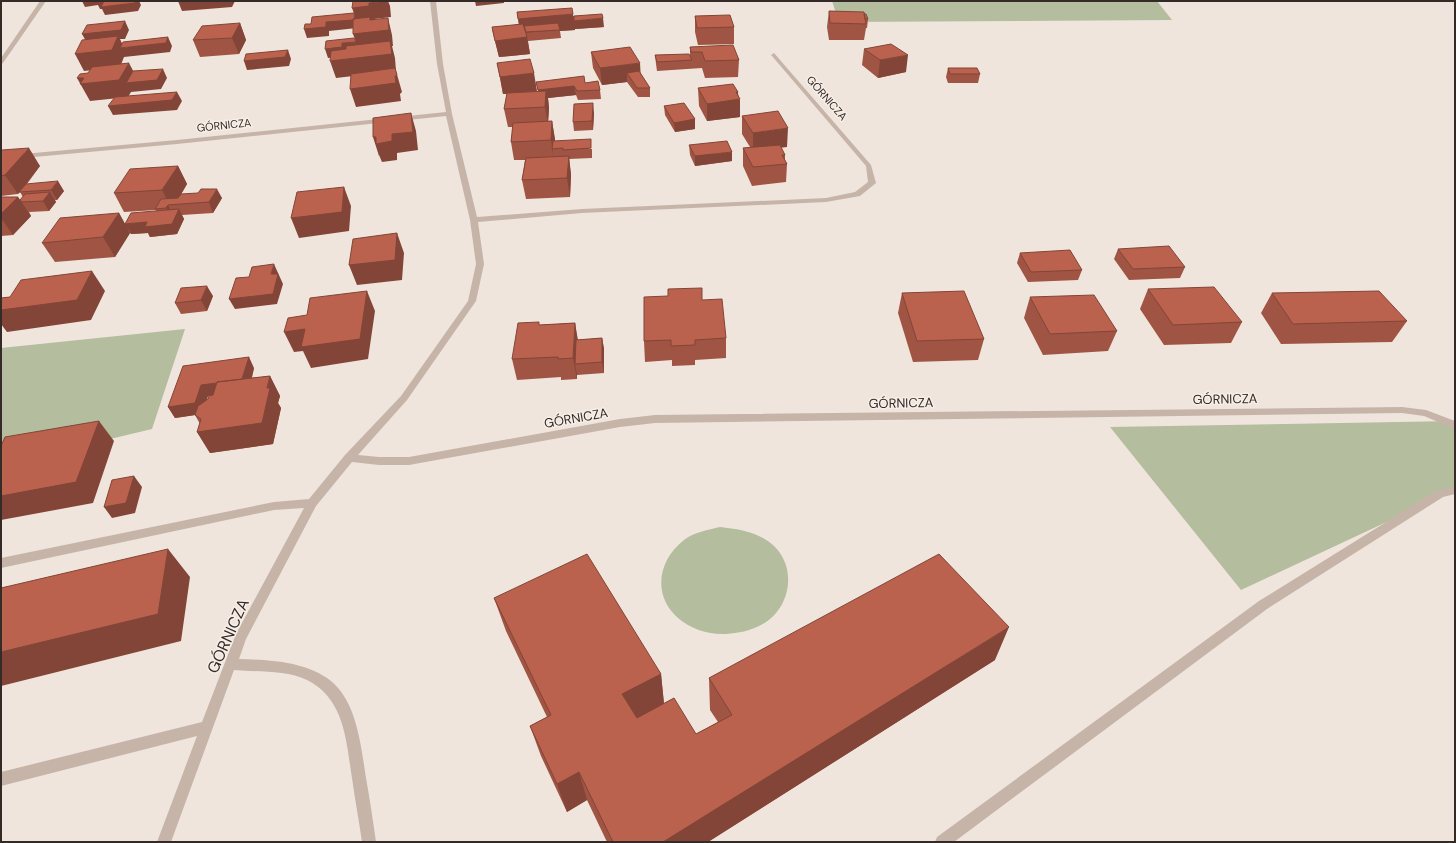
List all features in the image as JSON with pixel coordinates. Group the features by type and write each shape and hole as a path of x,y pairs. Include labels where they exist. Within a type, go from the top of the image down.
{"street":[{"path":"1,62 43,1"},
{"name":"GÓRNICZA","path":"164,842 240,638 312,503 349,458 404,398 472,301 480,264 474,220 449,114 440,64 433,1"},
{"name":"GÓRNICZA","path":"474,220 582,211 826,200 857,194 872,183 870,166 774,55"},
{"name":"GÓRNICZA","path":"1,158 177,142 449,114"},
{"name":"GÓRNICZA","path":"349,458 379,461 409,461 620,423 655,419 1402,410 1426,413 1455,425"},
{"path":"942,842 1262,605 1440,494 1455,490"},
{"path":"1,563 274,506 312,503"},
{"path":"230,664 295,670 312,676 330,687 340,702 354,743 369,842"},
{"path":"1,779 207,726"}],"green space":[{"path":"832,1 1157,1 1172,20 839,22"},
{"path":"185,329 152,429 1,465 1,348"},
{"path":"1455,421 1455,490 1241,590 1110,427"},
{"path":"720,527 748,532 762,537 774,546 782,555 786,566 788,577 787,588 779,610 771,618 753,629 720,634 694,628 678,618 664,599 662,578 664,567 668,557 675,548 692,535"}],"building":[{"path":"104,1 135,1 135,3 101,7"},
{"path":"353,1 386,1 369,3 369,6 352,8"},
{"path":"572,8 573,14 518,19 517,12"},
{"path":"829,11 864,12 866,24 830,23"},
{"path":"354,13 355,19 353,20 326,22 326,27 304,29 305,24 311,24 312,17"},
{"path":"602,14 603,18 574,21 574,16"},
{"path":"864,14 866,14 868,19 865,19"},
{"path":"730,15 734,27 697,28 695,16"},
{"path":"370,17 370,20 388,18 389,30 353,34 353,19"},
{"path":"125,21 121,30 82,34 87,25"},
{"path":"240,23 232,38 193,40 202,26"},
{"path":"558,23 560,30 526,32 524,26"},
{"path":"523,24 527,37 495,41 492,27"},
{"path":"118,36 112,50 75,54 82,40"},
{"path":"168,37 166,43 120,48 123,42"},
{"path":"354,38 356,42 342,43 342,47 325,49 326,41"},
{"path":"390,41 392,54 330,61 331,51 346,49 346,46"},
{"path":"891,44 908,55 880,60 864,49"},
{"path":"733,45 739,60 705,61 702,52 691,52 690,47"},
{"path":"630,47 640,63 600,68 591,52"},
{"path":"288,50 285,57 244,61 246,54"},
{"path":"689,54 692,60 657,62 655,55"},
{"path":"530,59 534,73 500,77 497,63"},
{"path":"129,63 119,80 80,84 84,78 77,78 80,74 88,73 92,67"},
{"path":"395,68 397,75 395,76 396,83 350,89 351,74"},
{"path":"948,68 977,68 980,74 950,74"},
{"path":"163,69 157,80 126,83 133,71"},
{"path":"639,71 650,88 637,88 627,73"},
{"path":"584,76 585,83 598,81 600,90 577,91 574,86 538,90 536,82"},
{"path":"733,84 740,99 707,104 698,88"},
{"path":"546,91 545,107 504,109 507,93"},
{"path":"177,92 172,100 108,106 115,97"},
{"path":"593,103 592,121 573,122 574,104"},
{"path":"684,103 695,119 674,123 664,106"},
{"path":"778,111 788,128 753,133 742,116"},
{"path":"411,113 413,132 392,134 392,141 376,144 376,137 373,137 373,118"},
{"path":"552,121 551,140 511,142 513,123"},
{"path":"591,139 591,148 563,150 563,148 552,149 553,141"},
{"path":"727,141 732,152 695,156 689,145"},
{"path":"780,145 785,155 782,155 787,164 753,167 743,148"},
{"path":"29,148 5,175 1,176 1,150"},
{"path":"569,156 567,178 522,180 526,158"},
{"path":"178,166 162,190 114,193 130,169"},
{"path":"58,181 51,190 19,192 26,184"},
{"path":"344,187 342,212 291,218 297,192"},
{"path":"201,189 217,189 209,202 168,205 166,208 155,209 161,199 178,198 181,194 198,193"},
{"path":"50,192 43,201 22,202 20,200 25,194"},
{"path":"1,197 18,197 1,214"},
{"path":"179,209 172,224 145,227 147,222 125,224 131,213"},
{"path":"119,213 103,237 42,243 60,218"},
{"path":"397,233 395,260 349,265 353,239"},
{"path":"1169,246 1185,267 1133,269 1118,249"},
{"path":"1070,250 1082,270 1031,272 1020,253"},
{"path":"274,264 271,274 278,274 273,294 229,299 236,278 249,277 252,267"},
{"path":"92,271 77,300 1,310 1,298 10,297 21,280"},
{"path":"207,286 201,300 175,303 181,288"},
{"path":"1214,287 1242,322 1173,325 1148,289"},
{"path":"702,288 702,300 722,299 726,338 695,340 695,345 671,346 671,340 644,341 644,297 668,296 668,289"},
{"path":"367,291 360,339 301,347 305,329 284,332 288,318 307,315 310,298"},
{"path":"964,291 984,339 917,341 902,293"},
{"path":"1379,291 1407,321 1293,324 1272,293"},
{"path":"1094,295 1117,331 1050,334 1030,297"},
{"path":"539,322 539,325 575,323 573,358 558,359 558,357 512,359 518,323"},
{"path":"602,338 602,362 575,364 576,340"},
{"path":"249,357 242,379 201,385 195,403 168,407 183,366"},
{"path":"270,376 267,388 270,388 262,423 197,432 201,419 195,415 198,406 208,399 209,396 213,395 217,382"},
{"path":"99,421 76,482 1,496 1,446 5,437"},
{"path":"134,476 126,503 104,507 112,480"},
{"path":"168,549 158,614 1,652 1,588"},
{"path":"587,554 661,674 622,694 637,718 674,698 696,734 732,715 709,678 939,554 1009,627 663,842 613,842 579,772 557,784 530,726 551,715 494,598"}]}
